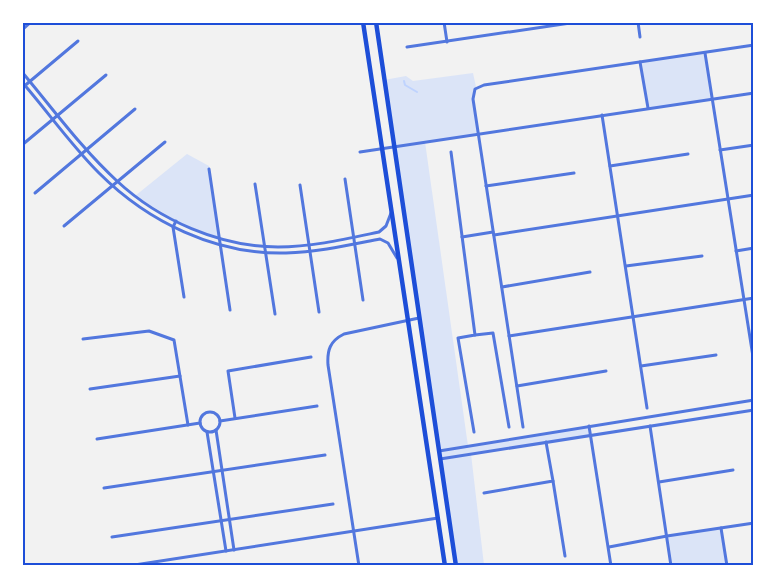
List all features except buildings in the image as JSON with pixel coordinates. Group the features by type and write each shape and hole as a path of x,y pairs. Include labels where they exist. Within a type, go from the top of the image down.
{"main road":[{"path":"363,22 445,566"},
{"path":"376,22 456,566"}],"street":[{"path":"22,30 31,22"},
{"path":"444,22 447,42"},
{"path":"406,48 577,22"},
{"path":"638,22 640,37"},
{"path":"78,41 23,85 112,185 141,208 174,227 199,238 243,250 266,253 310,251 380,239 388,244 398,259"},
{"path":"523,427 478,134 473,94 475,89 479,86 754,45"},
{"path":"705,52 754,363"},
{"path":"640,62 648,108"},
{"path":"22,72 86,149 117,182 140,200 176,221 219,238 265,246 309,245 379,232 386,226 391,212"},
{"path":"22,145 106,75"},
{"path":"360,152 754,93"},
{"path":"35,193 135,109"},
{"path":"602,115 647,408"},
{"path":"64,226 165,142"},
{"path":"720,150 754,145"},
{"path":"451,152 475,335"},
{"path":"610,166 688,154"},
{"path":"209,169 230,310"},
{"path":"486,186 574,173"},
{"path":"345,179 363,300"},
{"path":"256,184 275,314"},
{"path":"300,185 319,312"},
{"path":"462,238 754,195"},
{"path":"176,221 174,227 184,297"},
{"path":"736,251 754,248"},
{"path":"626,266 702,256"},
{"path":"502,287 590,272"},
{"path":"509,336 754,298"},
{"path":"358,566 328,365 328,350 331,342 350,332 419,318"},
{"path":"84,339 149,331 174,340 188,425"},
{"path":"474,432 458,338 475,335 494,333 508,427"},
{"path":"641,366 716,355"},
{"path":"235,418 228,371 311,358"},
{"path":"517,386 606,371"},
{"path":"90,389 180,376"},
{"path":"439,451 754,400"},
{"path":"220,421 317,406"},
{"path":"440,459 754,410"},
{"path":"226,551 207,432 200,423 202,417 207,413 217,415 220,421 216,430 234,550"},
{"path":"96,439 200,423"},
{"path":"589,426 612,566"},
{"path":"650,426 671,566"},
{"path":"207,432 216,430"},
{"path":"546,442 565,556"},
{"path":"104,488 325,455"},
{"path":"659,482 733,470"},
{"path":"484,493 553,481"},
{"path":"112,537 333,504"},
{"path":"128,566 438,518"},
{"path":"608,547 667,536 754,524"},
{"path":"721,528 727,566"}],"shaded area":[{"path":"705,53 712,99 648,108 640,62"},
{"path":"473,73 476,87 473,91 478,134 425,142 468,446 589,426 590,435 471,454 484,565 456,565 384,80 406,76 413,81"},
{"path":"187,154 209,166 219,238 182,224 135,196"},
{"path":"721,528 727,565 671,565 667,536"}],"waterway":[{"path":"404,81 405,85 417,92"}]}
